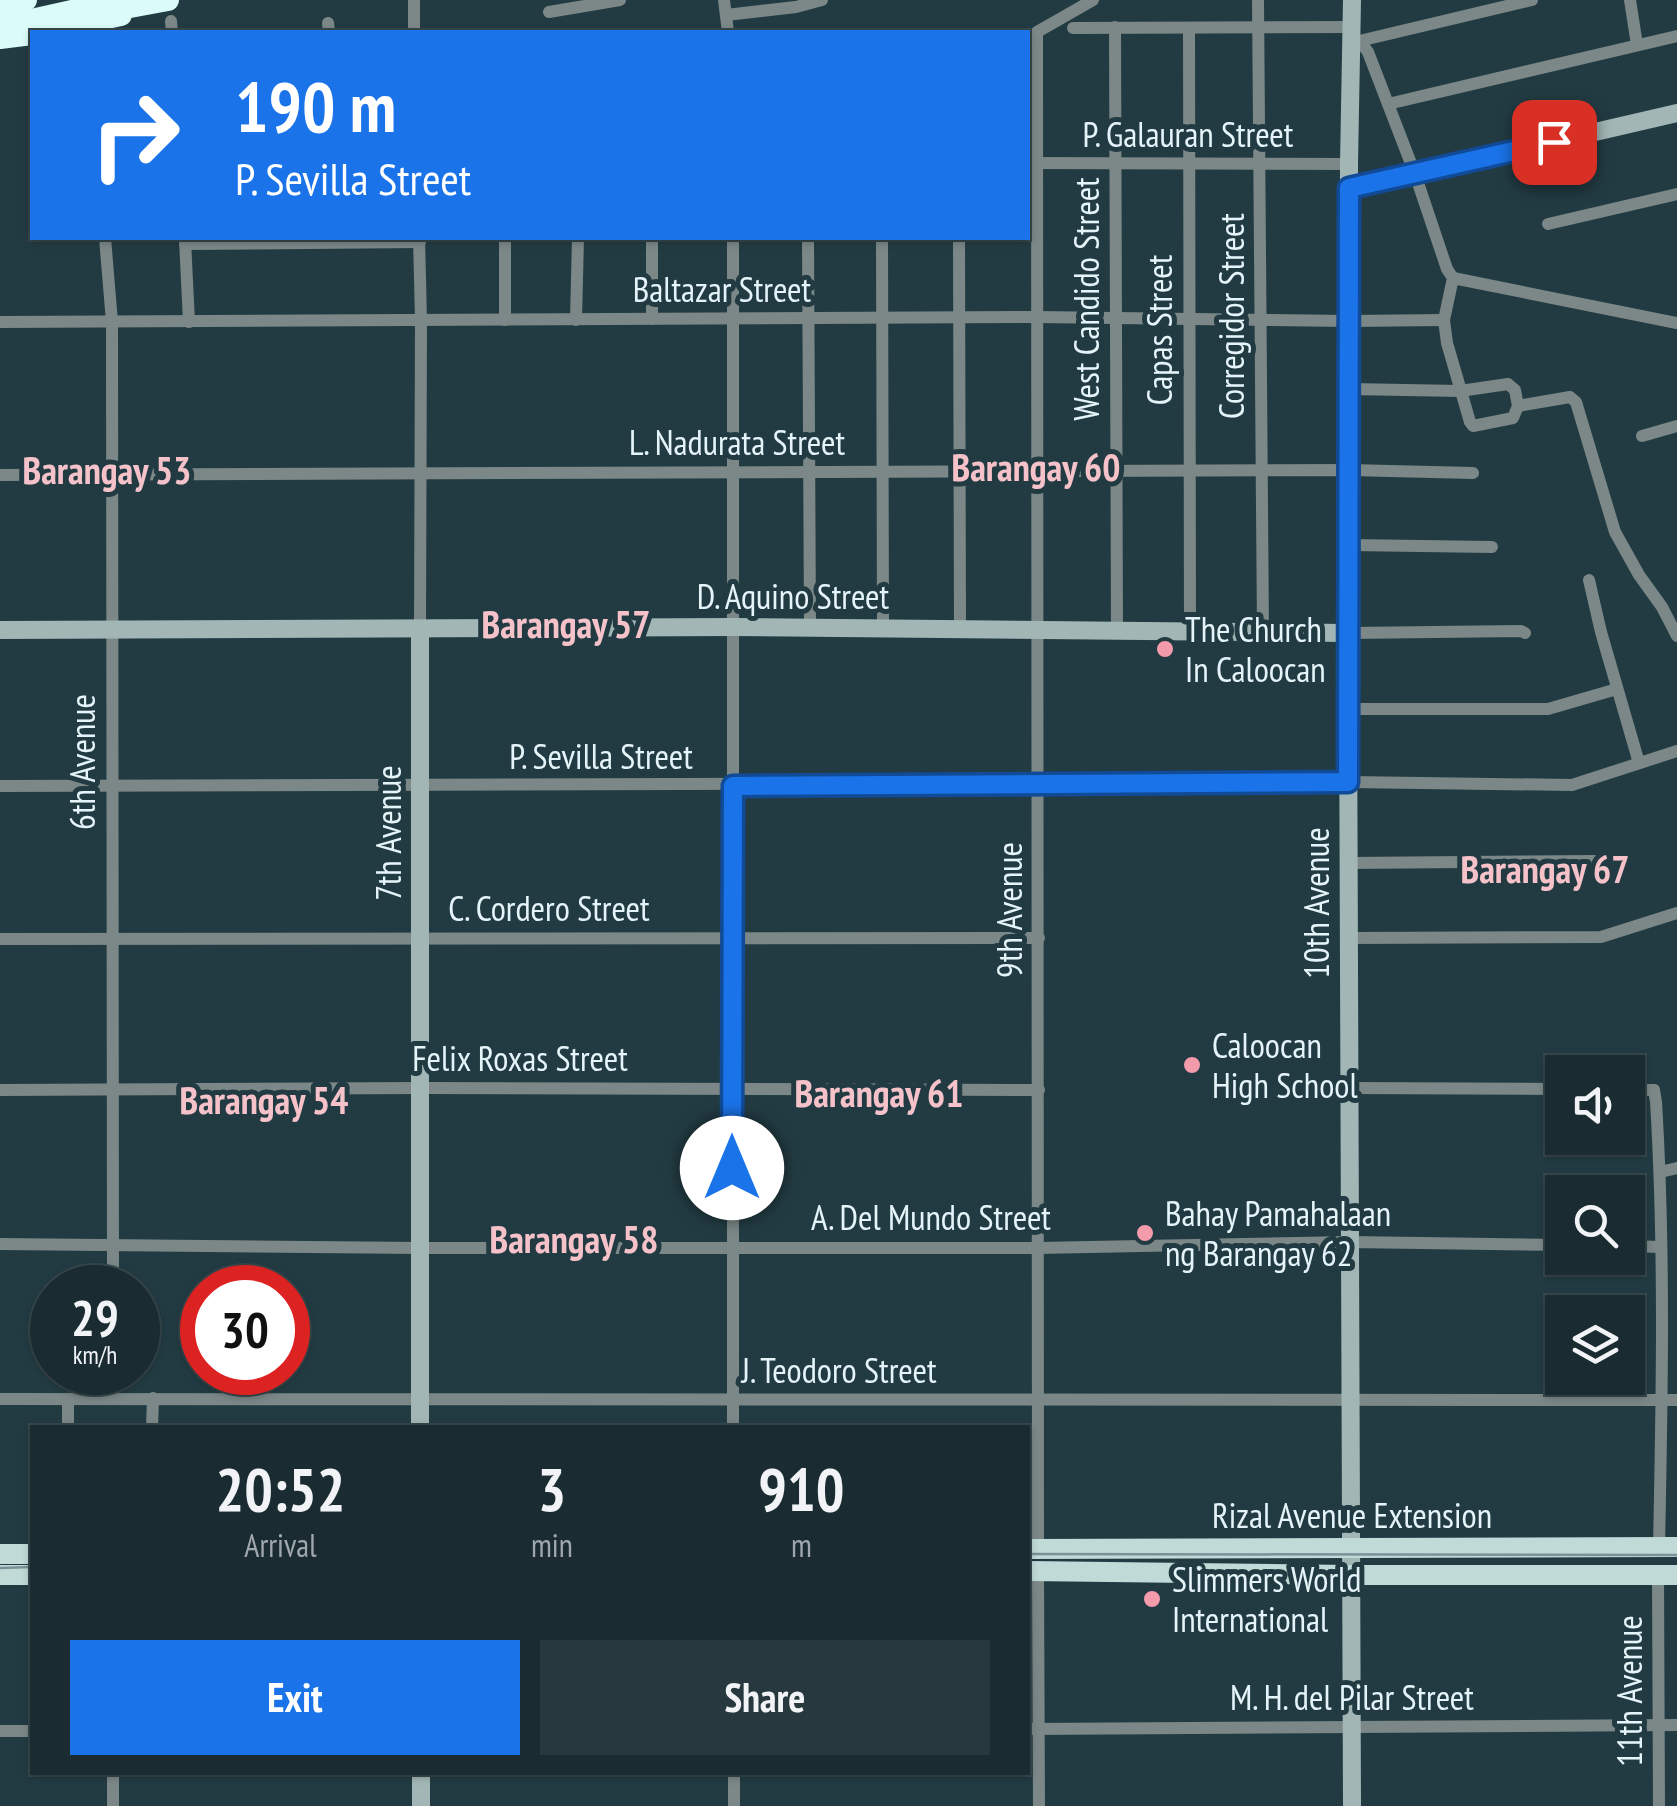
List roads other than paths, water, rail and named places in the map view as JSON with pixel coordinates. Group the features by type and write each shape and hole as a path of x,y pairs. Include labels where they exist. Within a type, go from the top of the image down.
{"highway":[{"path":"0,6 26,0"},
{"path":"50,30 191,0"},
{"path":"0,36 121,2"},
{"path":"0,27 121,2 171,18"},
{"path":"0,36 30,34"}],"main road":[{"name":"Rizal Avenue Extension","path":"1033,1549 1668,1547"},
{"path":"0,1554 30,1554"},
{"name":"Rizal Avenue Extension","path":"1033,1571 1668,1575"},
{"path":"0,1575 30,1575"}],"street":[{"path":"414,0 414,30"},
{"path":"548,12 620,0"},
{"path":"724,0 728,30"},
{"path":"726,15 796,8 822,0"},
{"name":"9th Avenue","path":"1033,1549 1040,1400 1038,471 1032,86 1037,32 1094,0"},
{"name":"Corregidor Street","path":"1258,0 1264,632"},
{"name":"10th Avenue","path":"1352,0 1348,632 1352,1806"},
{"path":"1073,28 1259,29 1354,37 1532,0"},
{"path":"1630,0 1638,45"},
{"name":"West Candido Street","path":"1115,27 1117,631"},
{"name":"Capas Street","path":"1189,28 1190,632"},
{"path":"1388,104 1677,36"},
{"path":"1349,390 1460,392 1508,384 1515,390 1518,406 1512,418 1473,426 1460,392 1446,343 1444,320 1453,278 1368,52 1354,37"},
{"path":"1349,188 1677,113"},
{"name":"P. Galauran Street","path":"1032,163 1349,164"},
{"path":"1548,224 1677,194"},
{"name":"6th Avenue","path":"104,240 112,322 112,1265"},
{"path":"190,322 185,241 420,240"},
{"name":"7th Avenue","path":"420,240 420,1425"},
{"path":"504,320 505,240"},
{"path":"576,320 578,240"},
{"path":"652,240 652,319"},
{"path":"733,240 733,1425"},
{"path":"808,240 810,628"},
{"path":"882,240 883,629"},
{"path":"959,240 960,630"},
{"path":"1453,278 1677,323"},
{"name":"Baltazar Street","path":"0,322 1037,317 1444,320"},
{"path":"1518,406 1570,397 1576,402 1615,532 1677,636"},
{"path":"1642,436 1677,426"},
{"name":"L. Nadurata Street","path":"0,475 1262,470 1473,473"},
{"path":"1350,545 1492,547"},
{"path":"1589,580 1640,762"},
{"name":"D. Aquino Street","path":"0,630 733,627 1525,633"},
{"path":"1348,709 1548,709 1617,688"},
{"name":"P. Sevilla Street","path":"0,786 1348,782 1572,785 1677,751"},
{"path":"1348,863 1595,861"},
{"path":"1349,938 1602,937 1677,914"},
{"name":"C. Cordero Street","path":"0,939 1039,938"},
{"path":"1349,1088 1545,1090"},
{"name":"Felix Roxas Street","path":"0,1090 1039,1090"},
{"path":"1645,1090 1654,1090 1660,1172 1668,1547"},
{"path":"1660,1172 1677,1168"},
{"name":"A. Del Mundo Street","path":"0,1244 420,1248 1038,1248 1349,1242 1545,1245"},
{"path":"1645,1247 1660,1247"},
{"path":"152,1425 153,1398"},
{"name":"J. Teodoro Street","path":"0,1399 1677,1400"},
{"path":"68,1399 68,1425"},
{"path":"1033,1571 1033,1730 1039,1806"},
{"name":"11th Avenue","path":"1660,1806 1658,1724 1668,1575"},
{"name":"M. H. del Pilar Street","path":"1033,1730 1677,1724"},
{"path":"0,1732 30,1731"},
{"path":"112,1775 113,1806"},
{"path":"420,1775 421,1806"},
{"path":"734,1775 734,1806"}],"tram line":[{"path":"1030,1554 1677,1555"},
{"path":"0,1568 30,1567"}],"place":[{"name":"The Church In Caloocan","path":"1165,649"},
{"name":"Caloocan High School","path":"1192,1065"},
{"name":"Bahay Pamahalaan ng Barangay 62","path":"1145,1233"},
{"name":"Slimmers World International","path":"1152,1599"}],"district":[{"name":"Barangay 60","path":"1036,466"},
{"name":"Barangay 53","path":"107,469"},
{"name":"Barangay 57","path":"566,623"},
{"name":"Barangay 67","path":"1545,868"},
{"name":"Barangay 61","path":"879,1092"},
{"name":"Barangay 54","path":"264,1099"},
{"name":"Barangay 58","path":"574,1238"}]}
